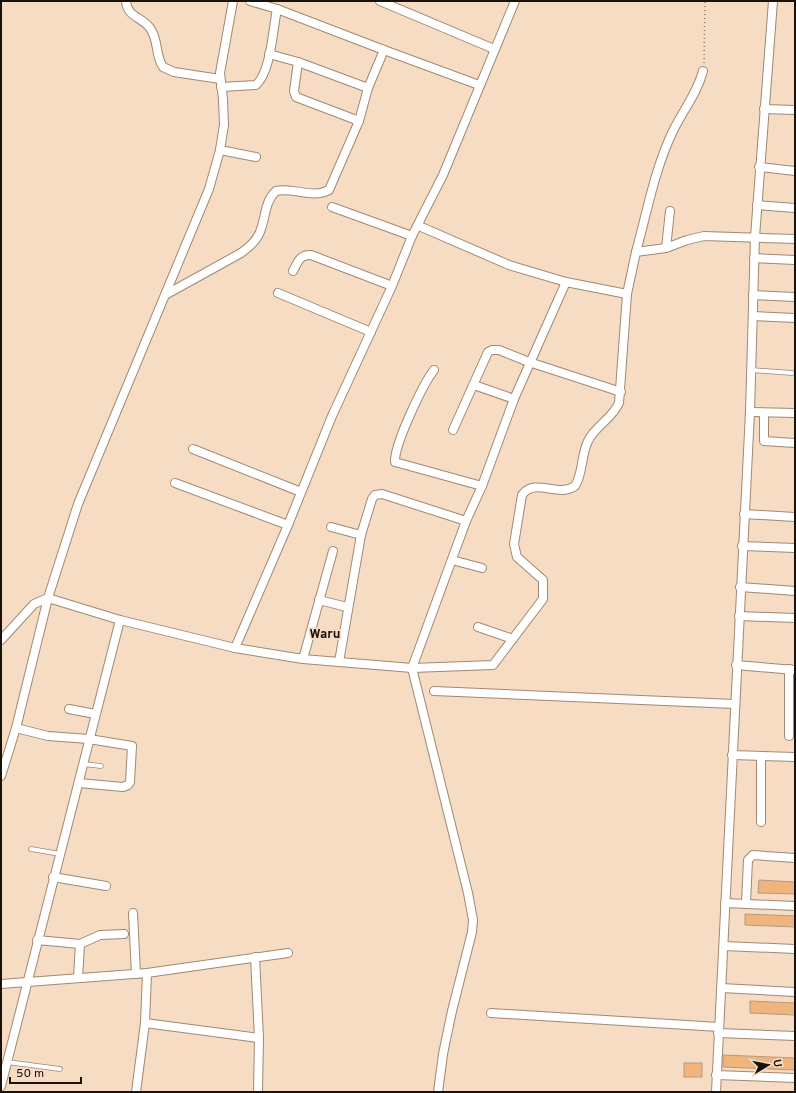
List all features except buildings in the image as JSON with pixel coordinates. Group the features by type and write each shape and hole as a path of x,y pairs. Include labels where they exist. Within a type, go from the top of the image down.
{"street":[{"path":"126,1 129,12 148,26 153,32 159,61 163,67 174,72 220,83 256,85 266,71 277,9"},
{"path":"1,776 16,728 48,598 78,504 103,440 197,221 209,189 220,150 224,111 220,83 232,1"},
{"path":"250,1 277,9 479,86"},
{"path":"380,1 494,49"},
{"path":"241,650 288,525 332,416 392,286 412,236 419,226 443,175 515,1"},
{"path":"716,1092 718,1030 724,946 734,704 750,412 755,237 764,109 774,1"},
{"path":"165,295 241,253 250,246 261,229 268,200 276,190 290,190 314,194 329,190 359,120 368,88 384,50"},
{"path":"269,54 298,62 368,88"},
{"path":"298,62 294,91 296,97 359,120"},
{"path":"1,640 34,604 48,598 120,620 241,650 303,659 412,668 491,667 503,654 543,599 545,584 541,576 522,562 515,551 514,544 522,495 527,490 534,487 566,491 575,486 587,442 597,428 617,409 621,392 627,294 636,252 659,169 672,132 700,84 703,71"},
{"path":"764,109 795,110"},
{"path":"220,150 256,157"},
{"path":"760,167 795,172"},
{"path":"757,205 795,208"},
{"path":"332,207 412,236"},
{"path":"666,248 670,211"},
{"path":"419,226 509,265 566,282 627,294"},
{"path":"636,252 666,248 687,240 704,236 795,239"},
{"path":"293,271 300,258 306,254 392,286"},
{"path":"754,258 795,260"},
{"path":"438,1092 442,1054 472,932 473,920 468,893 412,668 466,521 482,486 514,399 529,362 566,282"},
{"path":"278,293 371,332"},
{"path":"753,295 795,297"},
{"path":"752,316 795,318"},
{"path":"453,430 490,350 499,350 529,362 621,392"},
{"path":"434,370 426,381 400,437 395,462 482,486"},
{"path":"474,385 514,399"},
{"path":"750,412 795,414"},
{"path":"764,413 764,441 795,443"},
{"path":"193,449 301,492"},
{"path":"175,483 288,525"},
{"path":"339,662 361,535 372,499 375,495 380,493 466,521"},
{"path":"744,514 795,517"},
{"path":"331,527 361,535"},
{"path":"742,546 795,548"},
{"path":"303,659 333,551"},
{"path":"452,560 482,568"},
{"path":"740,587 795,590"},
{"path":"319,600 348,607"},
{"path":"739,616 795,618"},
{"path":"1,1086 53,877 79,783 95,714 120,620"},
{"path":"478,627 513,639"},
{"path":"736,665 792,670 789,736"},
{"path":"434,691 734,704"},
{"path":"69,708 95,714"},
{"path":"16,728 48,736 89,739 132,746 130,782 128,785 123,787 79,783"},
{"path":"732,755 795,757"},
{"path":"761,756 761,822"},
{"path":"746,903 748,860 750,857 753,855 795,858"},
{"path":"53,877 106,886"},
{"path":"725,903 795,906"},
{"path":"133,913 136,974"},
{"path":"37,940 80,944 100,935 124,934"},
{"path":"78,978 80,944"},
{"path":"724,946 795,949"},
{"path":"1,984 147,973 288,953"},
{"path":"255,957 258,1092"},
{"path":"136,1092 145,1023 147,973"},
{"path":"721,988 795,992"},
{"path":"491,1013 795,1036"},
{"path":"145,1023 258,1038"},
{"path":"716,1074 795,1078"}],"lane":[{"path":"751,370 792,373"},
{"path":"83,764 101,766"},
{"path":"31,849 60,854"},
{"path":"7,1062 60,1069"}],"path":[{"path":"703,71 705,1"}],"district":[{"name":"Waru","path":"325,635"}]}
